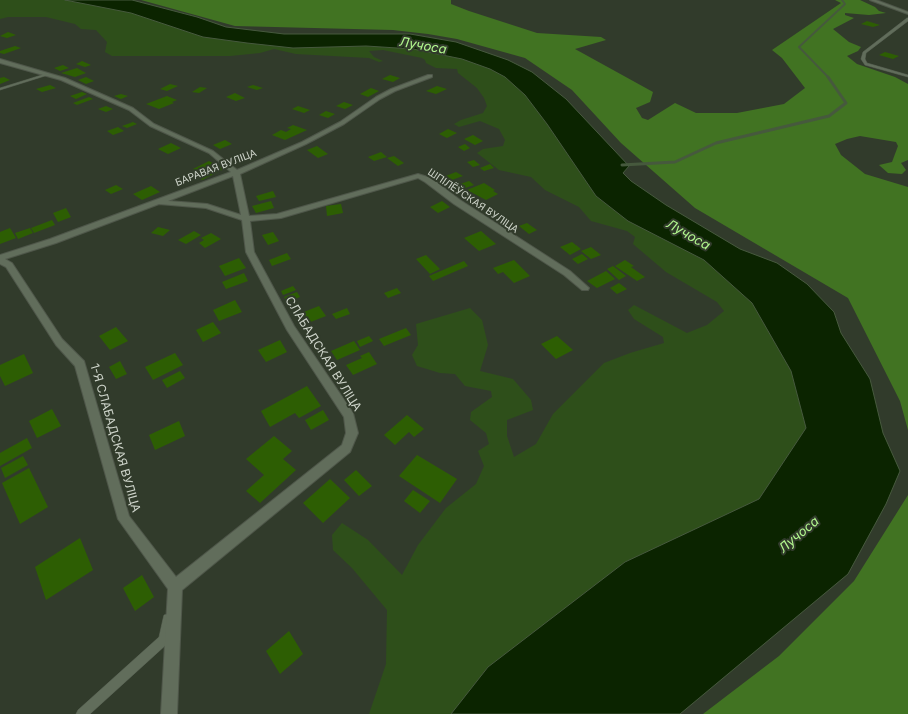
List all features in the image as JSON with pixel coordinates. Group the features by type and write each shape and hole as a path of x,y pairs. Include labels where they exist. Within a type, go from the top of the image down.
{"street":[{"path":"872,0 908,13"},
{"path":"0,61 64,79 131,109 152,125 211,152 236,173"},
{"name":"БАРАВАЯ ВУЛІЦА","path":"0,259 53,241 236,173 304,143 342,123 378,98 393,90 430,76"},
{"name":"СЛАБАДСКАЯ ВУЛІЦА","path":"175,587 346,448 352,433 349,416 290,328 250,252 246,219 236,173"},
{"name":"ШПІЛЁЎСКАЯ ВУЛІЦА","path":"246,219 278,216 418,176 428,180 463,206 567,273 585,288"},
{"path":"157,202 206,206 246,219"},
{"name":"1-Я СЛАБАДСКАЯ ВУЛІЦА","path":"0,259 9,265 59,342 80,364 124,519 175,587"},
{"path":"169,714 175,587"}],"lane":[{"path":"908,19 864,53 863,59 866,64 875,68 908,76"},
{"path":"0,89 46,75"},
{"path":"82,714 163,640 175,587"}],"shaded area":[{"path":"0,0 65,0 91,4 132,13 203,37 247,43 293,48 366,46 413,49 462,59 490,69 505,77 525,95 547,124 596,196 628,221 704,260 752,303 791,371 806,428 759,499 625,562 488,667 451,714 369,714 386,664 387,610 352,568 333,550 332,535 342,523 368,540 402,575 418,545 446,508 476,484 484,466 478,451 489,444 486,433 470,420 471,412 492,397 491,391 465,386 455,374 440,373 417,366 412,355 418,345 416,324 470,308 482,320 488,345 480,371 513,379 531,400 533,410 507,420 507,436 514,457 536,444 553,414 604,363 630,353 664,343 663,337 634,319 628,310 634,305 687,333 707,325 724,311 717,302 666,272 633,244 635,237 627,231 591,221 579,207 545,190 531,177 499,170 477,153 483,149 503,146 505,140 499,129 480,121 459,127 454,124 461,120 483,113 487,106 484,98 477,88 458,73 457,69 436,68 426,63 422,58 383,50 369,51 374,57 383,61 379,62 369,58 296,54 274,49 260,53 230,56 112,56 105,52 107,42 96,30 81,29 75,24 46,17 8,17 0,19"}],"green space":[{"path":"141,0 451,0 451,4 469,11 537,33 601,37 606,40 575,49 653,92 650,102 636,108 642,118 648,120 675,103 696,113 737,113 784,104 805,88 782,58 772,50 841,3 835,0 860,0 875,7 879,11 886,13 869,15 845,13 845,15 854,18 833,29 849,42 861,47 858,51 847,56 857,64 895,77 908,84 908,160 901,163 906,170 902,174 888,173 879,165 892,162 898,146 896,142 860,136 835,144 841,155 865,174 908,187 908,430 900,401 848,298 695,208 621,143 572,90 525,58 457,39 393,30 235,26"},
{"path":"908,495 908,714 703,714 779,656 854,581"}],"water":[{"name":"Лучоса","path":"65,0 132,0 197,17 226,27 284,34 410,34 456,42 508,60 532,72 566,99 629,166 623,173 631,181 666,205 740,249 777,263 807,284 834,312 841,333 870,379 883,433 900,471 886,504 848,574 680,714 451,714 488,667 625,562 759,499 806,428 791,371 752,303 704,260 628,221 596,196 547,124 525,95 505,77 490,69 462,59 413,49 366,46 293,48 203,37 131,13"}],"building":[{"path":"867,21 880,25 873,27 861,24"},
{"path":"8,32 16,35 7,38 0,36"},
{"path":"15,46 21,48 4,54 0,53 0,51"},
{"path":"885,52 899,56 893,59 879,55"},
{"path":"82,61 91,65 85,67 76,64"},
{"path":"63,65 69,68 60,71 54,68"},
{"path":"77,68 86,73 75,77 61,73"},
{"path":"390,75 400,78 393,82 382,79"},
{"path":"4,77 10,80 0,84 0,78"},
{"path":"86,77 94,81 86,84 78,80"},
{"path":"170,84 178,86 167,91 160,89"},
{"path":"50,85 56,88 42,92 36,89"},
{"path":"253,85 263,88 257,90 247,87"},
{"path":"437,86 447,89 436,94 426,91"},
{"path":"200,87 207,88 199,93 192,92"},
{"path":"371,88 379,91 368,97 360,94"},
{"path":"82,92 87,94 76,99 70,96"},
{"path":"235,93 245,98 236,101 226,97"},
{"path":"121,94 128,96 121,99 114,96"},
{"path":"167,96 177,100 172,102 174,103 159,109 146,104"},
{"path":"89,97 93,99 77,105 73,103"},
{"path":"344,102 353,105 345,109 336,106"},
{"path":"106,106 113,109 106,112 98,109"},
{"path":"298,106 310,110 304,113 292,109"},
{"path":"326,111 335,114 328,118 319,115"},
{"path":"133,122 137,124 127,128 122,126"},
{"path":"293,125 307,130 285,140 272,135 281,130 286,132 291,129 287,128"},
{"path":"118,127 124,131 113,135 107,131"},
{"path":"448,129 457,133 447,138 439,134"},
{"path":"473,135 483,141 475,145 464,139"},
{"path":"225,140 232,144 220,149 213,145"},
{"path":"171,143 181,148 168,154 158,149"},
{"path":"465,144 470,148 464,151 458,147"},
{"path":"317,146 328,154 318,158 307,150"},
{"path":"381,152 387,157 374,161 368,157"},
{"path":"394,156 404,163 398,166 387,158"},
{"path":"474,160 480,165 473,167 467,162"},
{"path":"209,161 224,169 202,180 195,175 200,173 193,169"},
{"path":"490,164 494,168 484,171 480,168"},
{"path":"456,172 463,176 449,181 443,177"},
{"path":"469,181 474,185 459,190 454,186"},
{"path":"484,183 495,190 493,191 498,194 486,200 467,190"},
{"path":"116,185 123,189 111,194 105,190"},
{"path":"151,186 160,192 142,200 133,194"},
{"path":"273,191 276,197 259,201 256,196"},
{"path":"271,201 274,208 256,213 252,206"},
{"path":"442,201 450,207 438,213 430,207"},
{"path":"341,204 343,213 327,216 326,206"},
{"path":"66,208 71,217 58,222 53,213"},
{"path":"52,220 55,225 34,233 31,228"},
{"path":"527,223 537,230 529,234 519,226"},
{"path":"158,227 170,230 163,236 151,233"},
{"path":"10,228 16,238 0,244 0,232"},
{"path":"30,228 33,233 18,239 15,233"},
{"path":"194,231 201,235 186,244 178,240"},
{"path":"481,231 496,244 479,251 464,238"},
{"path":"273,232 279,241 268,245 262,235"},
{"path":"211,233 221,239 205,248 199,243 204,240 201,238"},
{"path":"572,242 581,249 570,255 560,247"},
{"path":"591,247 601,255 591,259 581,251"},
{"path":"287,253 291,259 272,266 269,260"},
{"path":"582,254 588,259 578,264 572,259"},
{"path":"426,255 440,269 430,274 416,259"},
{"path":"239,258 246,268 225,276 219,266"},
{"path":"514,260 530,276 514,283 503,272 498,274 493,268"},
{"path":"625,260 634,266 631,267 645,277 637,281 615,266"},
{"path":"464,261 468,266 433,281 429,276"},
{"path":"613,266 626,276 619,280 607,269"},
{"path":"606,271 615,279 597,288 587,281"},
{"path":"244,273 248,281 226,289 222,282"},
{"path":"619,283 627,289 617,294 610,288"},
{"path":"293,286 296,290 283,295 281,291"},
{"path":"397,288 401,293 388,298 384,293"},
{"path":"297,292 300,297 287,302 284,297"},
{"path":"235,300 242,312 219,321 213,310"},
{"path":"319,306 326,316 308,323 301,313"},
{"path":"347,308 350,314 336,319 332,314"},
{"path":"213,322 221,333 203,342 196,330"},
{"path":"116,327 128,341 110,350 99,336"},
{"path":"406,328 411,335 384,346 379,339"},
{"path":"369,336 373,341 360,347 357,341"},
{"path":"557,336 573,350 556,359 541,344"},
{"path":"280,340 287,352 266,362 258,350"},
{"path":"354,341 360,350 337,360 331,351"},
{"path":"369,352 377,364 353,375 346,365 362,358 360,356"},
{"path":"175,353 183,365 153,380 145,367"},
{"path":"24,354 33,373 5,386 0,376 0,365"},
{"path":"120,361 127,374 116,379 109,367"},
{"path":"180,371 185,378 167,388 162,380"},
{"path":"307,386 321,406 299,418 295,413 270,427 261,411"},
{"path":"52,409 61,426 37,438 29,421"},
{"path":"323,410 329,420 311,430 305,420"},
{"path":"407,415 424,429 414,437 409,432 395,445 384,435"},
{"path":"179,421 185,436 155,450 149,435"},
{"path":"274,436 292,451 283,459 296,470 260,503 246,491 264,475 246,459"},
{"path":"27,438 32,448 0,466 0,453"},
{"path":"417,455 457,479 440,503 399,476"},
{"path":"23,456 28,465 5,478 1,468"},
{"path":"29,468 48,507 20,524 2,483"},
{"path":"356,470 372,486 359,496 344,480"},
{"path":"330,479 350,498 323,523 303,503"},
{"path":"413,490 430,501 420,513 404,501"},
{"path":"80,538 93,570 46,600 35,567"},
{"path":"142,575 154,597 135,611 123,588"},
{"path":"289,631 303,654 280,674 266,651"}],"waterway":[{"path":"829,78 799,47 845,4 842,0"},
{"path":"622,165 675,162 716,143 829,116 846,103 828,77"}]}
